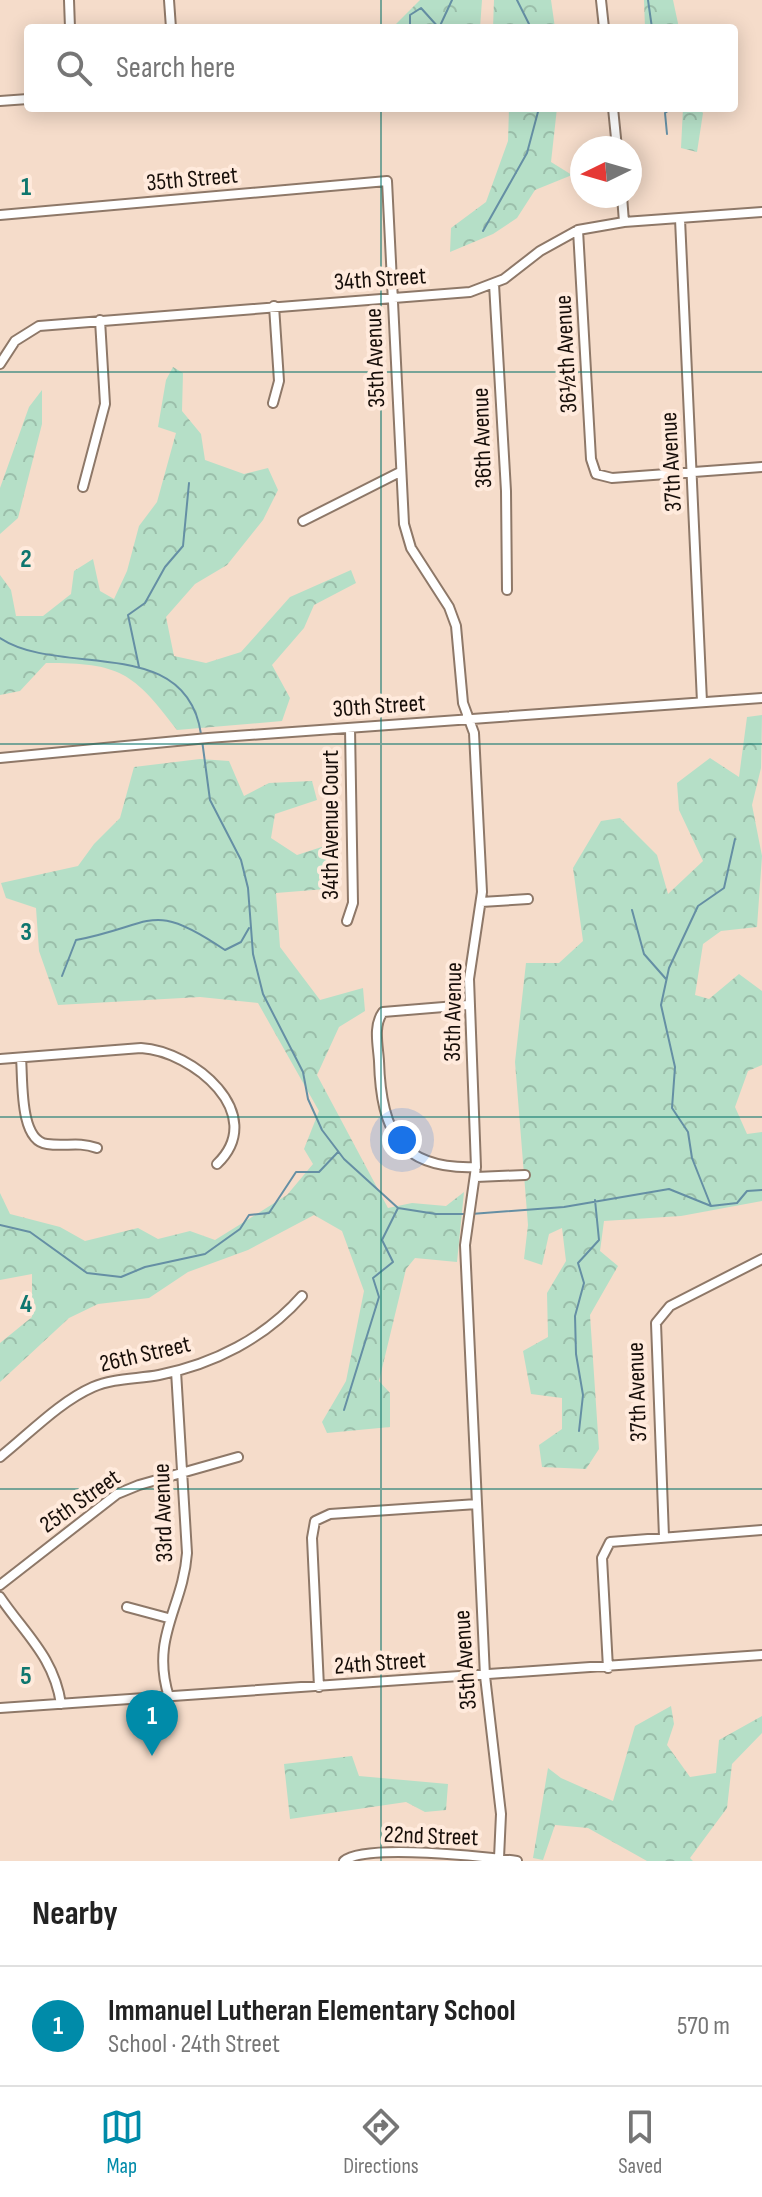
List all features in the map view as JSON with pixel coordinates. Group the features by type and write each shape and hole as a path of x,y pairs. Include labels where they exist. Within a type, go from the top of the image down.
{"street":[{"path":"69,0 70,24"},
{"path":"169,0 171,24"},
{"path":"601,0 604,24"},
{"path":"0,101 24,99"},
{"path":"613,112 616,136"},
{"name":"35th Street","path":"0,215 387,181"},
{"name":"35th Avenue","path":"387,181 400,472 408,540 449,607 456,626 463,703 474,733 481,902 468,1005 476,1172 465,1245 485,1676 501,1814 499,1858"},
{"path":"623,208 624,222"},
{"name":"34th Street","path":"0,364 15,341 32,328 100,320 470,292 494,284 515,272 550,244 578,230 624,222 762,212"},
{"name":"37th Avenue","path":"680,219 702,702"},
{"name":"36½th Avenue","path":"578,230 591,459 596,474 612,478 692,473"},
{"name":"36th Avenue","path":"494,284 506,491 507,590"},
{"path":"273,403 279,381 274,306"},
{"path":"83,487 105,404 100,320"},
{"path":"692,473 762,467"},
{"path":"303,521 400,472"},
{"name":"30th Street","path":"0,758 350,728 762,698"},
{"name":"34th Avenue Court","path":"347,921 353,903 350,728"},
{"path":"481,902 528,899"},
{"path":"468,1005 383,1012 377,1027 384,1114 405,1149 431,1164 476,1172 525,1175"},
{"path":"0,1059 141,1048 158,1051 196,1068 225,1096 232,1114 233,1142 229,1153 217,1164"},
{"path":"21,1058 26,1119 35,1139 45,1144 77,1142 97,1148"},
{"path":"369,1079 379,1077"},
{"name":"37th Avenue","path":"664,1537 656,1323 670,1306 762,1259"},
{"name":"26th Street","path":"0,1457 96,1385 176,1371 242,1346 267,1330 302,1296"},
{"name":"33rd Avenue","path":"169,1697 163,1654 168,1618 186,1568 176,1371"},
{"name":"25th Street","path":"0,1585 117,1494 238,1457"},
{"path":"319,1687 312,1538 318,1518 477,1504"},
{"path":"608,1668 602,1558 608,1544 621,1539 762,1530"},
{"path":"0,1597 46,1657 57,1681 61,1704"},
{"path":"127,1607 168,1618"},
{"name":"24th Street","path":"0,1708 762,1655"},
{"name":"22nd Street","path":"344,1861 361,1854 402,1853 517,1861"}],"green space":[{"path":"420,0 482,0 480,24 396,24"},
{"path":"494,0 551,0 554,24 493,24"},
{"path":"644,0 673,0 678,24 645,24"},
{"path":"509,112 557,112 551,162 570,176 535,190 517,218 493,234 450,252 451,228 486,202 508,141"},
{"path":"683,112 702,112 697,152 681,148"},
{"path":"173,367 183,373 182,411 201,434 205,460 244,474 268,468 278,490 263,520 227,565 195,584 166,617 174,656 206,663 241,652 290,597 351,570 356,583 314,605 304,628 272,665 290,698 282,721 177,730 136,683 123,675 92,665 46,663 20,691 0,695 0,575 11,590 16,616 43,616 71,594 74,571 93,559 100,591 114,599 127,571 139,526 157,502 176,433 158,427 166,380"},
{"path":"42,390 42,424 18,518 0,534 0,488 29,407"},
{"path":"762,715 761,768 752,805 762,856 757,927 721,931 703,944 695,995 709,999 739,974 762,991 762,1065 748,1071 735,1107 747,1134 762,1132 762,1201 681,1216 604,1221 600,1251 618,1266 590,1315 599,1449 586,1469 542,1467 539,1445 562,1429 562,1398 531,1394 523,1351 548,1337 547,1293 566,1261 562,1228 549,1234 542,1265 524,1259 528,1225 515,1062 526,963 559,963 583,941 573,868 601,821 620,818 657,855 668,894 703,861 679,810 677,783 710,758 739,777 747,717"},
{"path":"200,759 229,761 244,796 269,783 312,781 317,800 275,814 271,838 297,855 337,842 338,888 276,893 280,947 320,1000 363,988 365,1011 339,1027 317,1075 388,1208 412,1203 446,1206 464,1192 457,1262 415,1258 406,1269 379,1381 390,1393 390,1427 327,1433 322,1422 346,1381 364,1291 342,1231 314,1215 248,1250 188,1272 149,1298 98,1304 69,1318 0,1382 0,1343 32,1317 32,1274 0,1280 0,1193 10,1214 60,1227 85,1241 138,1228 158,1239 190,1231 215,1240 287,1195 313,1164 304,1149 319,1111 258,1003 200,997 58,1005 39,951 36,908 6,898 1,883 78,866 94,844 120,818 134,767"},
{"path":"671,1706 674,1724 667,1745 690,1777 716,1773 719,1740 762,1716 762,1733 732,1764 727,1808 690,1858 693,1861 647,1861 588,1828 555,1825 543,1860 533,1858 548,1768 561,1778 613,1801 635,1726"},
{"path":"352,1756 359,1776 448,1784 446,1810 425,1812 406,1802 290,1819 284,1764"}],"waterway":[{"path":"441,24 452,0"},
{"path":"517,0 529,24"},
{"path":"648,0 651,24"},
{"path":"410,24 410,15 421,8 435,24"},
{"path":"483,231 527,153 538,112"},
{"path":"666,112 667,134"},
{"path":"139,667 128,615 145,603 165,567 183,546 189,483"},
{"path":"0,638 25,649 55,656 117,663 147,670 172,682 191,703 201,734"},
{"path":"202,740 210,800 241,860 248,888 253,954 263,994 303,1072 308,1099 322,1130 344,1159 398,1208 436,1214 464,1214"},
{"path":"711,1206 692,1158 688,1132 672,1108 675,1067 661,1005 669,968 698,906 724,888 735,839"},
{"path":"632,910 644,954 666,979"},
{"path":"62,976 76,940 138,923 166,920 200,934 225,950 241,942 249,928"},
{"path":"0,1225 30,1232 87,1273 121,1277 145,1267 205,1254 240,1229 249,1215 269,1213 296,1172 319,1172 338,1152"},
{"path":"471,1214 564,1207 669,1189 711,1206 737,1203 747,1191 762,1190"},
{"path":"579,1431 583,1395 576,1354 575,1316 584,1283 578,1263 599,1240 595,1200"},
{"path":"344,1410 379,1297 373,1278 393,1262 382,1240 398,1208"}],"place":[{"name":"Immanuel Lutheran Elementary School","path":"152,1756"}]}
